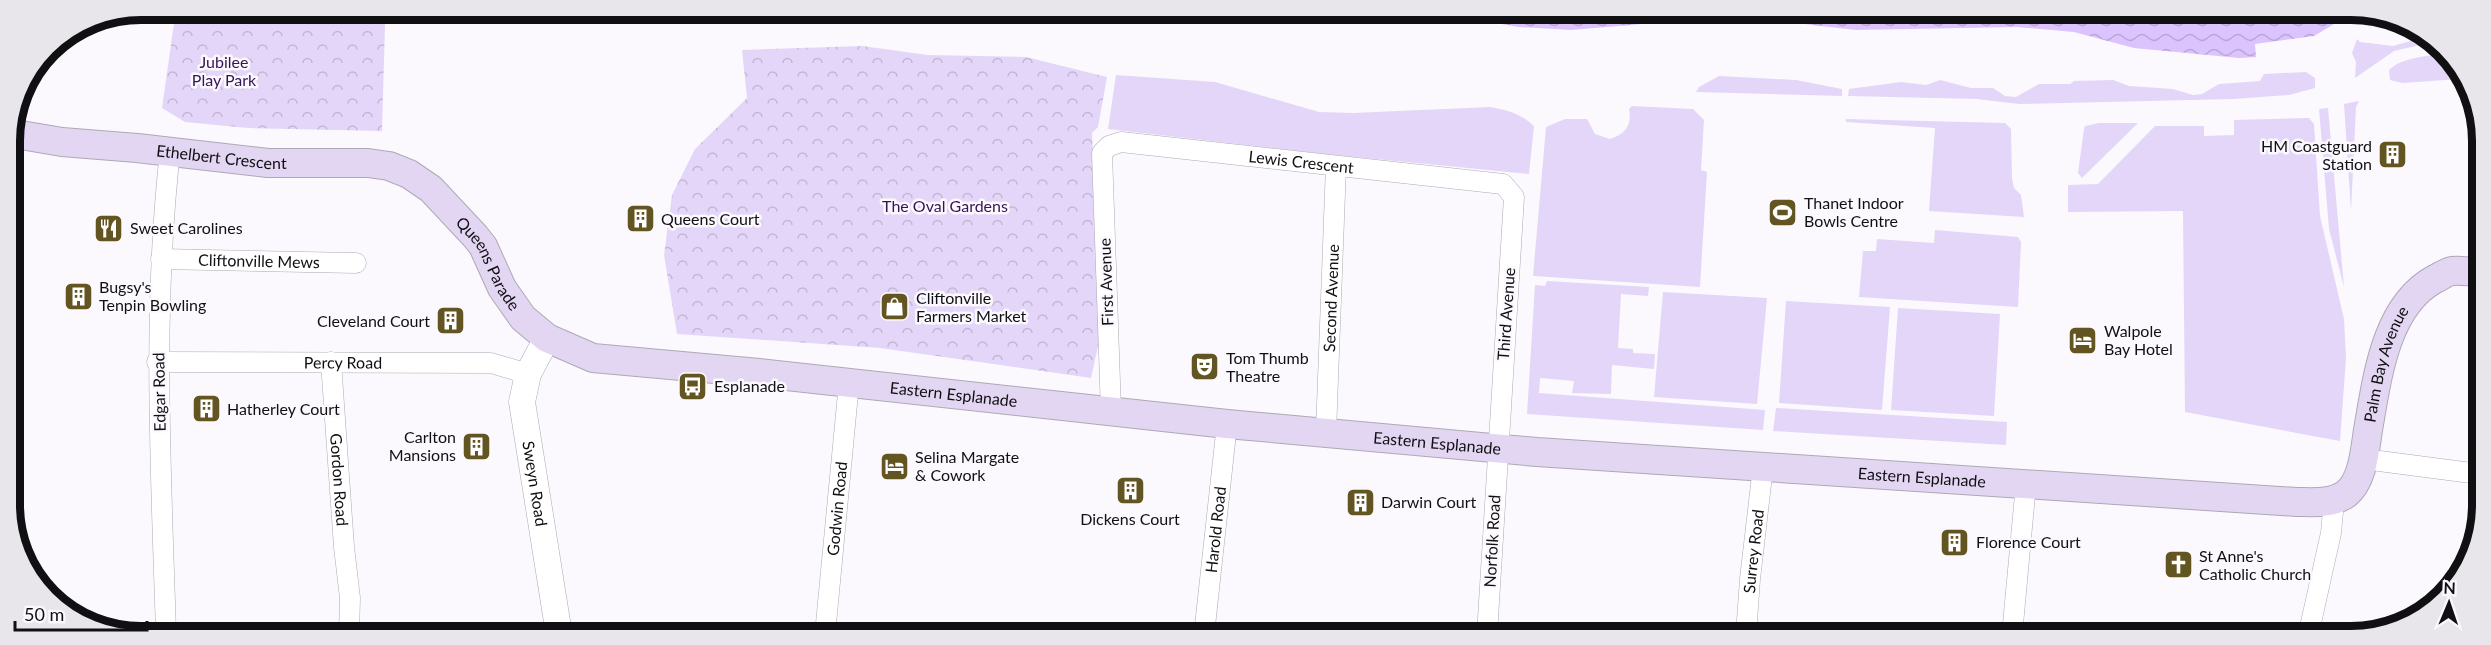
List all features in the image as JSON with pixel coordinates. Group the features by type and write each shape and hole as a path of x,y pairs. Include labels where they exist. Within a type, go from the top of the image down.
{"main road":[{"name":"Ethelbert Crescent","path":"20,135 62,142 268,163 368,163 389,166 409,174 430,189"},
{"name":"Queens Parade","path":"430,189 483,246 512,305 523,318 547,338"},
{"name":"Palm Bay Avenue","path":"2334,501 2348,493 2364,459 2376,385 2391,332 2411,297 2422,286 2450,271 2472,272"},
{"name":"Eastern Esplanade","path":"547,338 593,358 1227,424 1498,448 1763,467 2297,502 2334,501"}],"street":[{"name":"Lewis Crescent","path":"1102,153 1108,147 1121,142 1503,184"},
{"name":"Edgar Road","path":"166,626 157,362 162,225 170,152"},
{"name":"First Avenue","path":"1102,153 1111,411"},
{"name":"Second Avenue","path":"1326,432 1336,166"},
{"name":"Third Avenue","path":"1498,448 1514,197 1503,184"},
{"name":"Cliftonville Mews","path":"161,259 356,263"},
{"name":"Sweyn Road","path":"547,338 528,374 522,402 558,626"},
{"name":"Percy Road","path":"157,362 491,363 528,374"},
{"name":"Gordon Road","path":"331,362 344,547 350,598 349,626"},
{"name":"Godwin Road","path":"826,626 849,383"},
{"name":"Harold Road","path":"1205,626 1227,424"},
{"name":"Norfolk Road","path":"1488,625 1498,448"},
{"path":"2364,459 2472,473"},
{"name":"Surrey Road","path":"1747,625 1763,467"},
{"path":"2013,625 2026,484"},
{"path":"2310,625 2331,534 2334,501"},
{"name":"Gordon Road","path":"350,598 360,626"}],"green space":[{"name":"Jubilee Play Park","path":"174,20 376,20 385,24 382,131 248,128 185,122 162,108"},
{"path":"2357,39 2360,42 2393,46 2416,39 2423,44 2394,51 2355,78 2356,62 2352,53"},
{"name":"The Oval Gardens","path":"862,46 928,55 1026,57 1107,77 1098,127 1092,133 1100,337 1091,378 880,348 677,334 664,255 672,195 695,149 747,98 742,50"},
{"path":"2436,55 2455,79 2402,83 2390,80 2389,70 2401,62"},
{"path":"2306,72 2315,78 2315,88 2289,95 2234,99 2019,104 1977,99 1848,96 1849,89 1901,82 1926,85 1940,80 1971,88 1993,88 2005,96 2016,97 2039,84 2113,80 2129,86 2173,89 2193,95 2202,94 2219,84 2260,81 2264,74"},
{"path":"1116,75 1215,82 1319,112 1353,113 1490,107 1503,110 1514,113 1534,126 1529,174 1108,129"},
{"path":"1719,76 1796,80 1842,89 1842,96 1696,92 1699,87"},
{"path":"2359,101 2356,107 2351,211 2344,104"},
{"path":"1632,106 1693,109 1704,120 1701,170 1707,172 1700,287 1533,276 1546,127 1565,119 1587,119 1595,134 1610,139 1627,128 1630,120 1629,109"},
{"path":"2328,108 2344,287 2329,229 2319,109"},
{"path":"2309,118 2314,124 2320,216 2344,319 2346,358 2340,441 2185,412 2183,211 2068,212 2068,185 2098,184 2155,126 2204,126 2204,136 2234,135 2234,120"},
{"path":"1846,119 2005,123 2011,129 2012,179 2014,188 2021,195 2024,217 1929,211 1935,128 1846,122"},
{"path":"2099,123 2138,123 2082,178 2078,173 2084,129 2085,126"},
{"path":"1935,230 2018,237 2021,242 2018,307 1859,297 1863,251 1876,251 1877,239 1934,243"},
{"path":"1547,281 1649,287 1648,296 1621,294 1618,348 1633,349 1633,353 1655,354 1654,369 1612,365 1611,394 1572,393 1574,381 1540,378 1539,393 1765,410 1763,430 1527,414 1535,285 1545,286"},
{"path":"1663,292 1767,298 1757,404 1654,397"},
{"path":"1786,301 1890,307 1882,410 1779,403"},
{"path":"1898,308 2000,314 1994,416 1891,410"},
{"path":"1776,408 2007,422 2006,445 1773,431"}],"water":[{"path":"1480,20 1690,20 1571,30 1519,27"},
{"path":"1756,20 2341,20 2314,36 2255,44 2256,57 2239,58 2134,48 2074,32 2017,27 1856,30"}],"place":[{"name":"HM Coastguard Station","path":"2393,155"},
{"name":"Thanet Indoor Bowls Centre","path":"1783,212"},
{"name":"Queens Court","path":"640,219"},
{"name":"Sweet Carolines","path":"109,228"},
{"name":"Bugsy's Tenpin Bowling","path":"78,296"},
{"name":"Cliftonville Farmers Market","path":"895,307"},
{"name":"Cleveland Court","path":"451,321"},
{"name":"Walpole Bay Hotel","path":"2083,340"},
{"name":"Tom Thumb Theatre","path":"1205,367"},
{"name":"Esplanade","path":"693,386"},
{"name":"Hatherley Court","path":"206,409"},
{"name":"Carlton Mansions","path":"477,446"},
{"name":"Selina Margate & Cowork","path":"894,466"},
{"name":"Dickens Court","path":"1130,491"},
{"name":"Darwin Court","path":"1360,502"},
{"name":"Florence Court","path":"1955,542"},
{"name":"St Anne's Catholic Church","path":"2178,565"}]}
